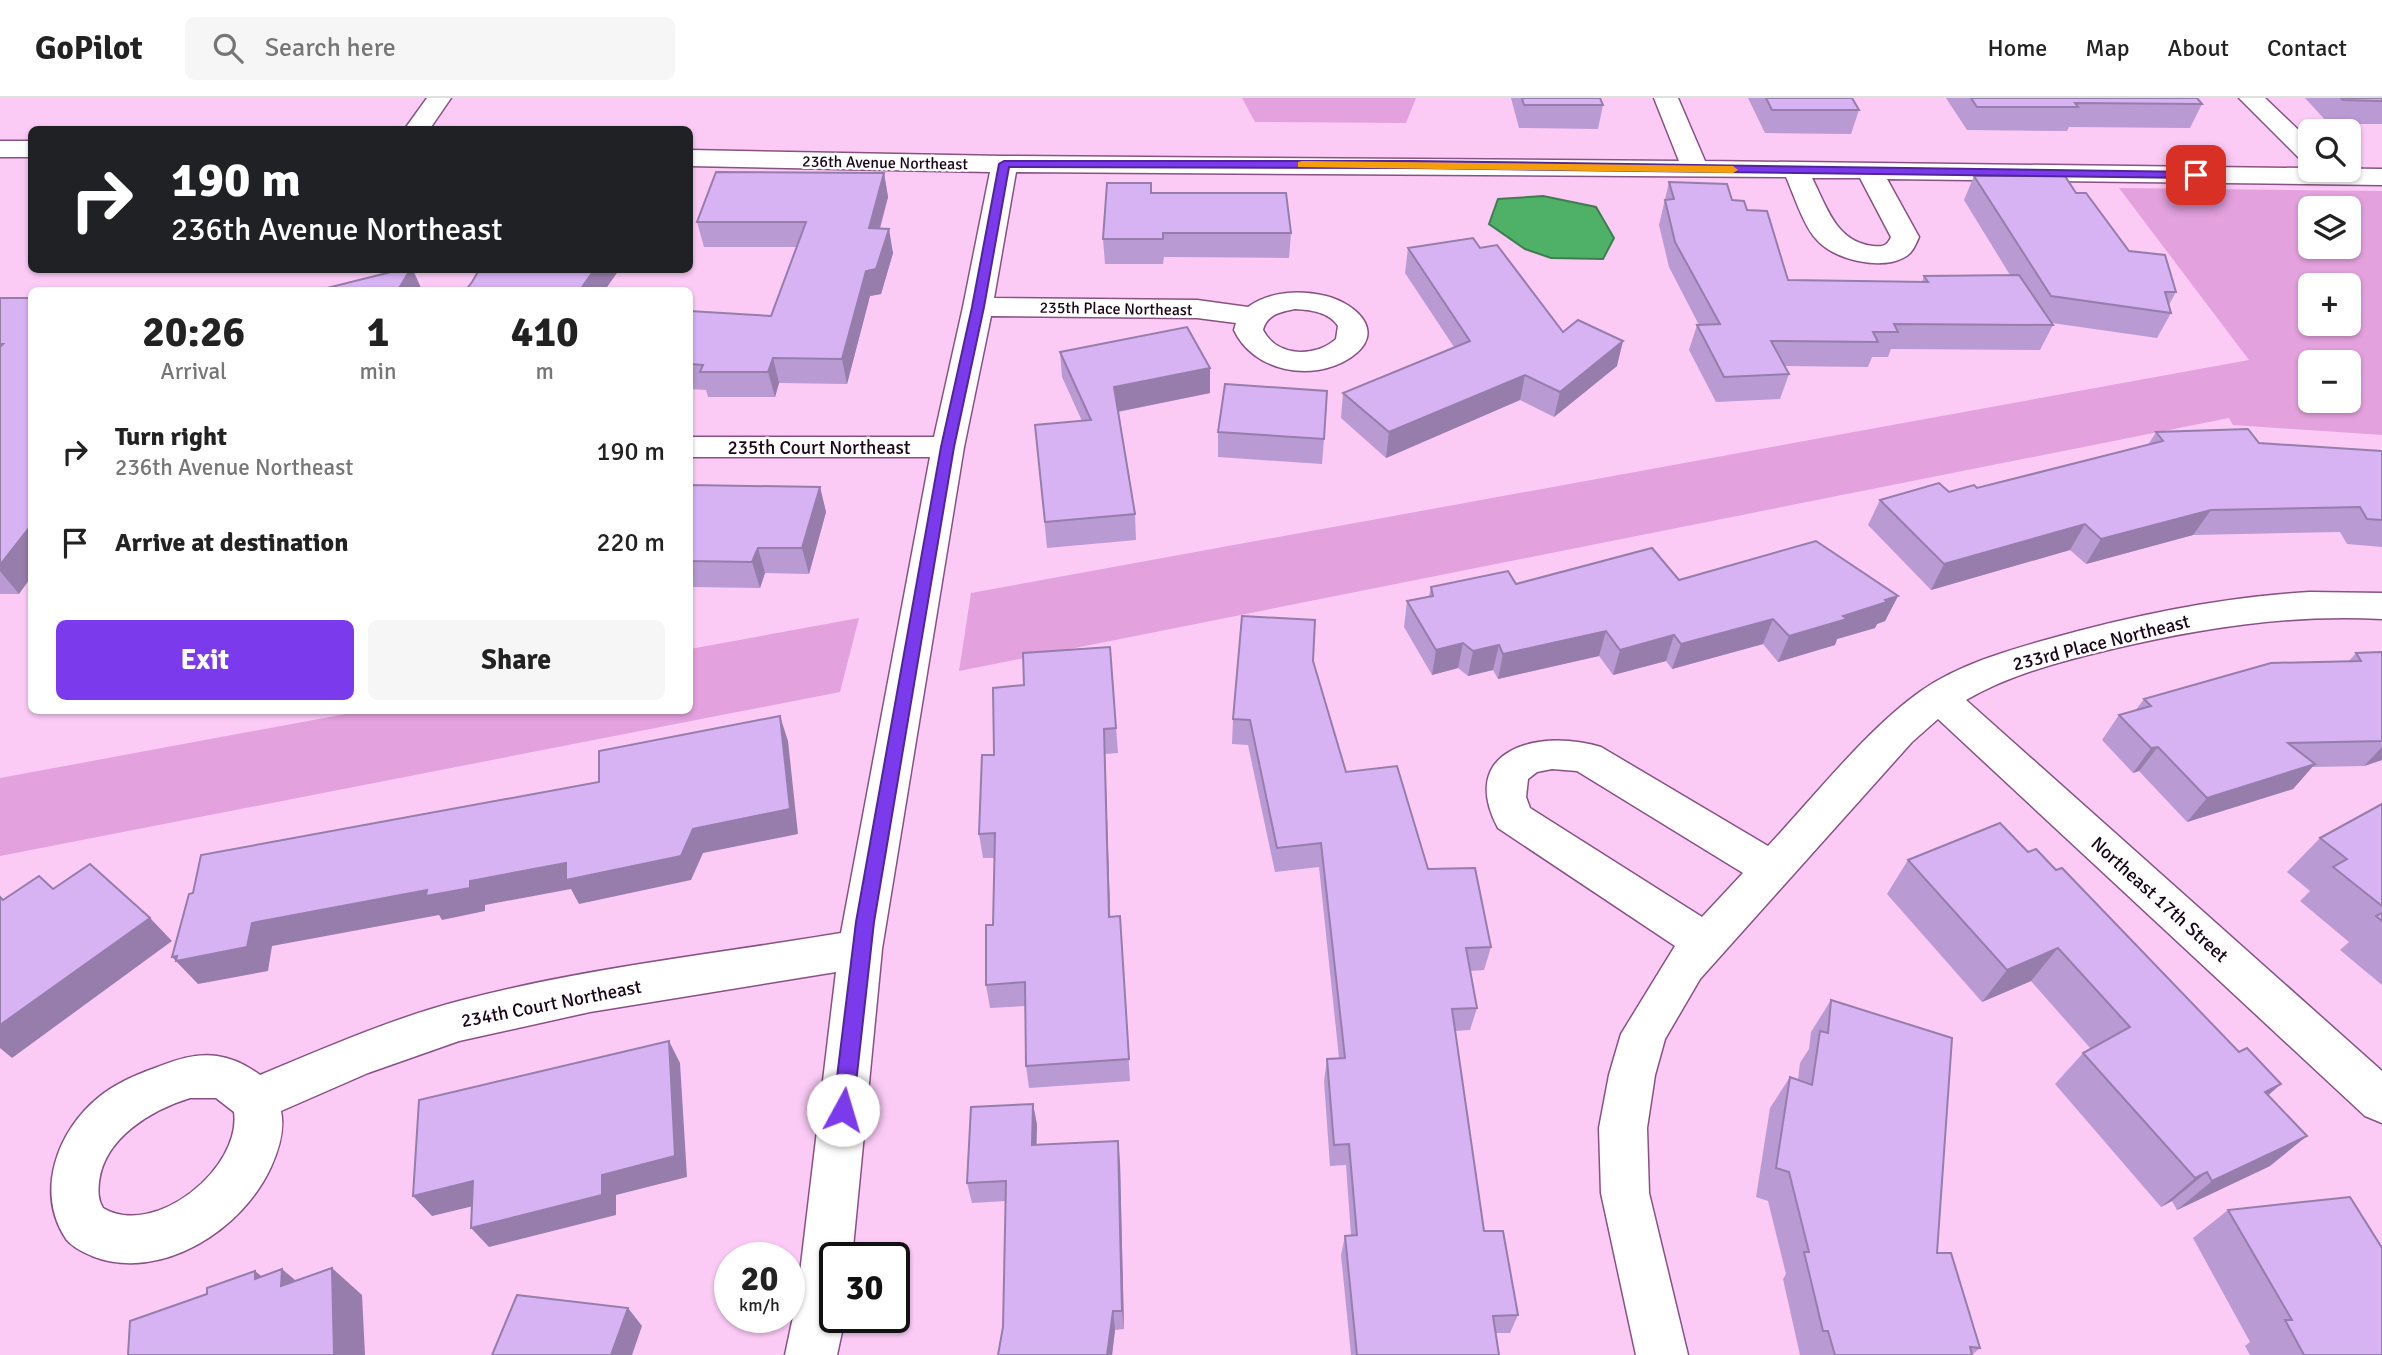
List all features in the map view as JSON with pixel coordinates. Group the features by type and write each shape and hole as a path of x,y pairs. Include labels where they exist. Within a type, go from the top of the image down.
{"street":[{"path":"419,126 439,98"},
{"path":"1666,98 1696,169"},
{"path":"2252,98 2298,143"},
{"path":"0,149 28,149"},
{"name":"236th Avenue Northeast","path":"693,158 1004,164 2298,173"},
{"path":"811,1355 823,1298 860,949 948,447 978,307 1004,164"},
{"path":"1796,171 1827,235 1834,242 1858,252 1887,253 1898,250 1904,244 1905,236 1870,172"},
{"name":"236th Avenue Northeast","path":"2361,175 2382,177"},
{"name":"235th Place Northeast","path":"978,307 1197,309 1253,316"},
{"name":"235th Court Northeast","path":"693,447 948,447"},
{"name":"233rd Place Northeast","path":"1662,1355 1625,1193 1623,1128 1632,1075 1644,1034 1684,966 1898,732 1939,698 2023,658 2163,624 2270,605 2340,603 2382,606"},
{"name":"Northeast 17th Street","path":"1939,698 2382,1101"},
{"path":"1706,943 1512,817 1504,789 1508,776 1516,766 1531,757 1548,752 1567,752 1587,758 1772,869"},
{"name":"234th Court Northeast","path":"254,1100 356,1056 459,1021 590,993 860,949"}],"shaded area":[{"path":"1242,98 1416,98 1406,123 1255,122"},
{"path":"2119,188 2382,191 2382,435 2233,425 2229,418 959,671 971,593 2249,360"},
{"path":"1543,196 1596,207 1614,238 1603,259 1551,258 1525,249 1489,224 1498,199"},
{"path":"859,618 840,692 0,856 0,778 346,714 693,714 693,648"}],"building":[{"path":"1522,98 1600,98 1603,105 1524,105"},
{"path":"1766,98 1852,98 1859,110 1772,110"},
{"path":"1971,98 2197,98 2202,104 2075,103 2078,107 1977,107"},
{"path":"2341,98 2382,98 2382,101 2343,100"},
{"path":"716,172 884,173 869,228 889,229 876,269 866,271 842,359 773,358 768,372 700,372 703,365 693,364 693,311 771,316 806,222 697,222"},
{"path":"1974,176 2065,176 2076,193 2086,193 2129,251 2165,255 2176,292 2165,292 2171,313 2051,296"},
{"path":"1669,182 1727,184 1732,200 1744,201 1747,210 1767,211 1788,280 1928,282 1924,276 2019,275 2053,325 1894,324 1898,332 1873,332 1878,342 1771,341 1789,374 1724,377 1697,325 1720,324 1675,242 1665,200 1674,199"},
{"path":"1107,183 1151,183 1151,193 1286,193 1291,233 1163,233 1163,239 1103,239"},
{"path":"1473,238 1480,248 1497,245 1563,332 1578,320 1623,341 1560,392 1525,375 1389,432 1343,393 1470,341 1408,248"},
{"path":"387,273 408,273 400,287 331,287"},
{"path":"477,273 592,273 582,287 468,287"},
{"path":"0,298 28,298 28,529 0,565 0,347 3,344 0,344"},
{"path":"1187,327 1210,368 1114,387 1135,514 1045,522 1035,425 1091,420 1060,352"},
{"path":"1225,384 1327,391 1324,439 1218,432"},
{"path":"2248,429 2259,443 2382,451 2382,520 2367,519 2360,507 2211,510 2101,539 2085,524 1944,564 1880,500 1939,483 1949,492 1974,485 1977,488 2163,441 2156,432"},
{"path":"693,485 820,487 802,548 758,548 752,562 693,561"},
{"path":"1816,541 1898,596 1843,616 1847,619 1789,636 1773,619 1681,644 1674,635 1620,650 1606,631 1503,654 1499,645 1473,651 1463,643 1436,650 1407,601 1433,596 1431,587 1508,571 1516,584 1652,548 1679,580"},
{"path":"1242,616 1315,620 1313,661 1346,772 1397,766 1428,869 1475,868 1491,947 1466,948 1477,1008 1452,1009 1484,1231 1503,1231 1518,1315 1493,1316 1499,1355 1357,1355 1345,1236 1357,1235 1349,1144 1334,1145 1327,1059 1345,1058 1321,843 1277,848 1250,720 1233,719"},
{"path":"1110,647 1116,728 1104,729 1109,917 1120,916 1129,1059 1026,1066 1025,982 986,985 986,925 993,925 995,833 979,834 982,755 994,755 993,688 1024,685 1023,653"},
{"path":"2382,652 2382,741 2288,743 2315,764 2207,798 2158,747 2151,748 2119,715 2151,706 2144,699 2271,663 2361,661 2356,653"},
{"path":"780,716 790,809 693,829 681,856 566,880 566,863 470,881 470,888 426,896 427,890 252,923 247,947 176,961 177,956 172,957 189,894 193,893 201,855 599,782 599,751"},
{"path":"2382,804 2382,906 2333,867 2347,859 2320,838"},
{"path":"2000,823 2028,852 2036,849 2056,870 2062,868 2239,1052 2247,1048 2281,1084 2265,1092 2307,1136 2212,1181 2207,1172 2195,1178 2083,1053 2130,1027 2058,948 2007,970 1908,860"},
{"path":"90,864 150,918 0,1025 0,897 3,900 39,876 53,889"},
{"path":"1831,1000 1952,1038 1937,1253 1951,1253 1980,1348 1970,1347 1972,1355 1835,1355 1828,1331 1823,1331 1804,1252 1809,1252 1789,1172 1776,1168 1790,1077 1812,1085 1820,1031 1828,1033"},
{"path":"669,1041 675,1156 602,1175 602,1195 471,1228 473,1181 413,1196 419,1100"},
{"path":"1033,1104 1032,1145 1118,1141 1122,1311 1113,1311 1107,1355 998,1355 1003,1327 1006,1181 967,1183 971,1107"},
{"path":"2350,1197 2382,1248 2382,1355 2304,1355 2285,1320 2292,1320 2228,1210"},
{"path":"332,1268 334,1355 128,1355 130,1321 207,1294 207,1288 255,1271 255,1279 282,1269 281,1286"},
{"path":"517,1295 628,1308 611,1355 492,1355"}],"slow traffic":[{"path":"1302,164 1733,170"}],"route":[{"path":"843,1110 860,949 948,447 978,307 1004,164 1412,165 2196,175"}]}
